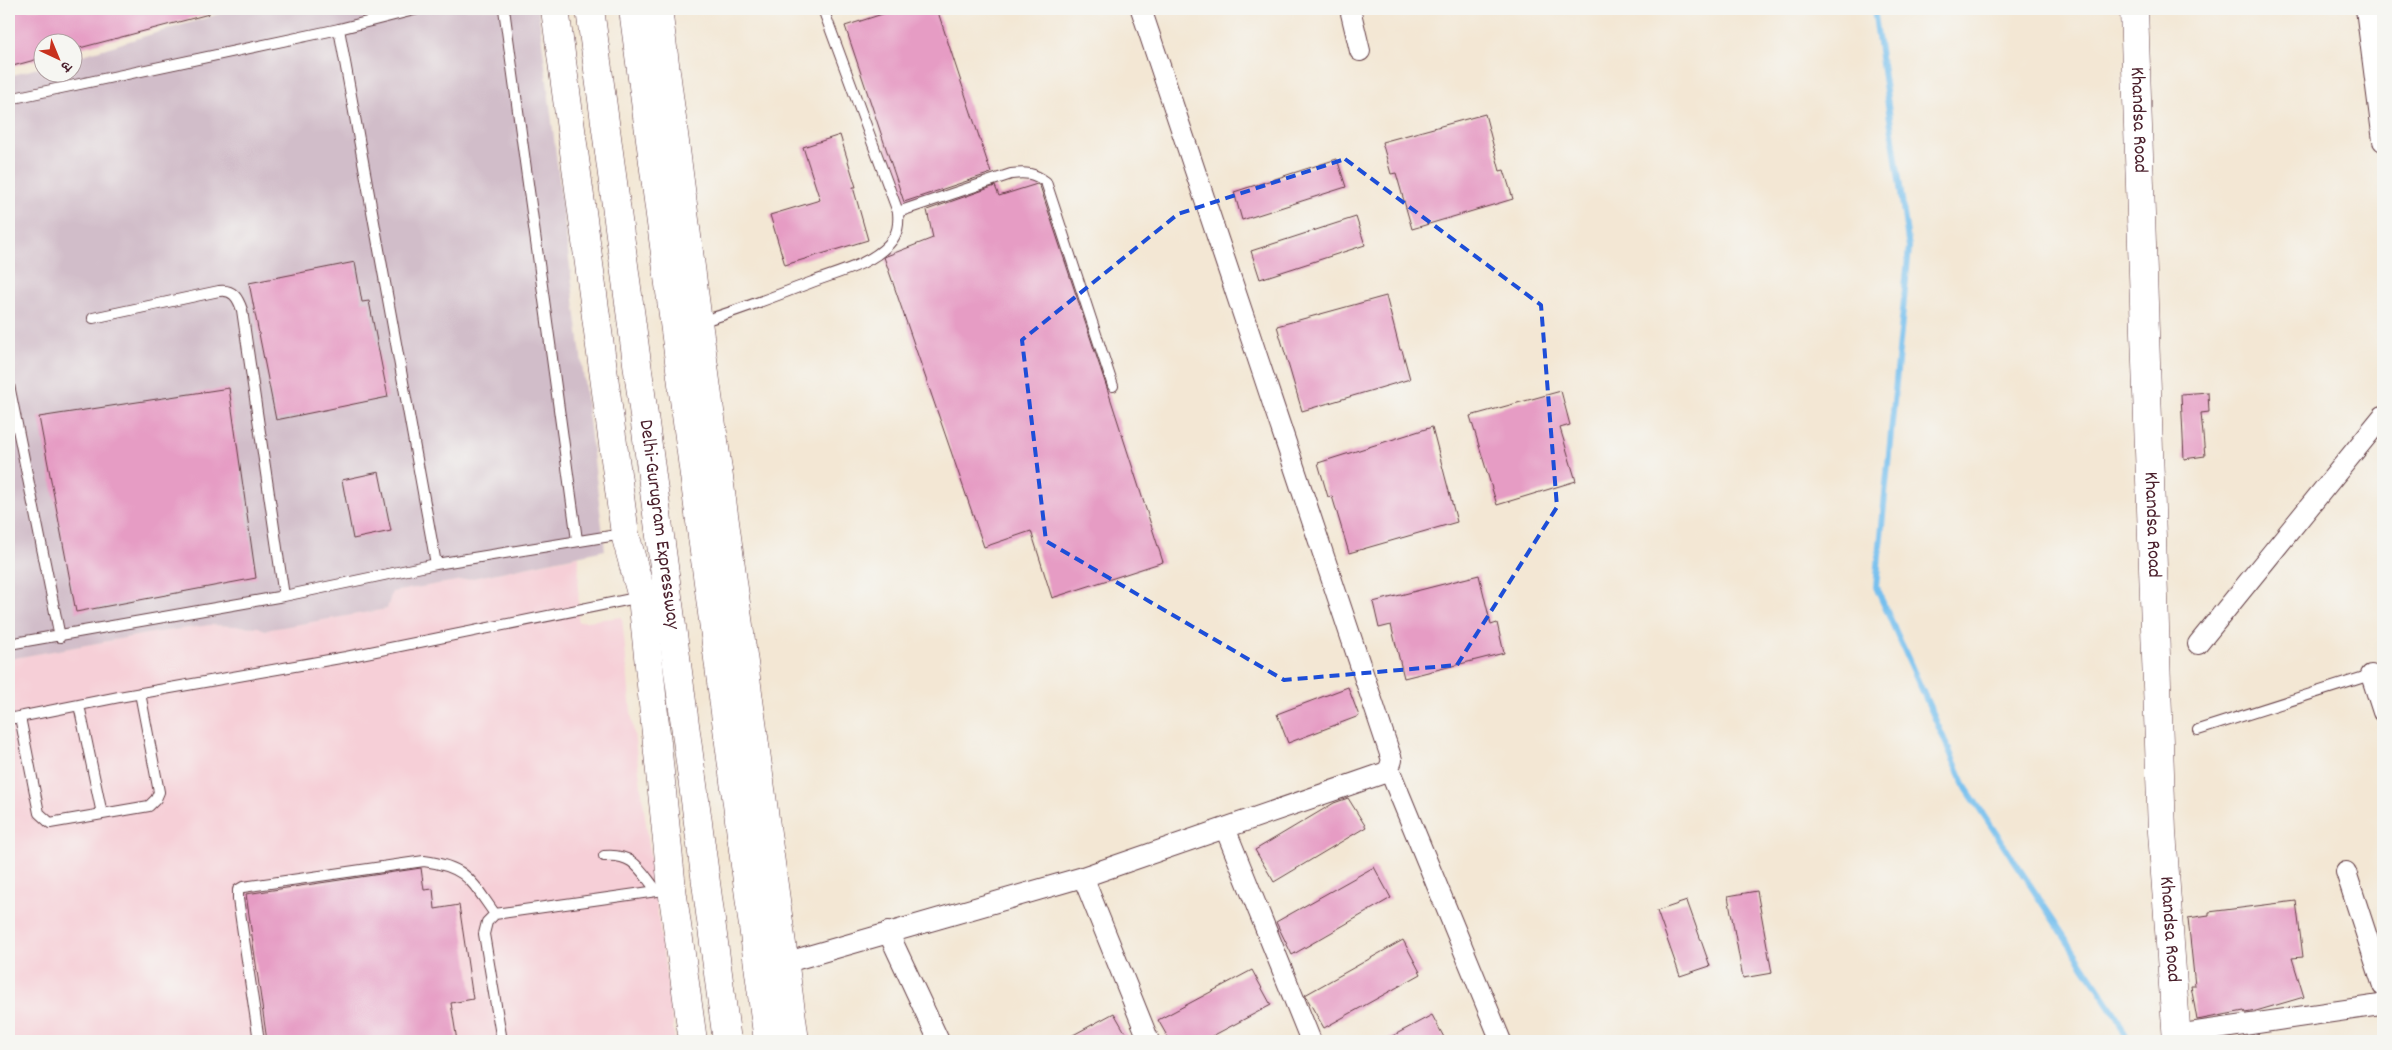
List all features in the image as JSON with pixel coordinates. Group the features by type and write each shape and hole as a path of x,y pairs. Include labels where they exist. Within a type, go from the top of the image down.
{"main road":[{"path":"555,9 625,534 642,596 665,890 693,1041"},
{"name":"Delhi-Gurugram Expressway","path":"590,9 727,1041"},
{"name":"Delhi-Gurugram Expressway","path":"633,9 768,1041"},
{"path":"658,9 698,322 795,1041"},
{"name":"Khandsa Road","path":"2134,9 2162,832 2177,1038"}],"street":[{"path":"1141,9 1392,760 1390,769 1501,1041"},
{"path":"1350,9 1360,51"},
{"path":"2366,9 2383,141"},
{"path":"2198,644 2383,416"},
{"path":"2377,672 2383,712"},
{"path":"784,962 1083,877 1384,773 1390,769"},
{"path":"1225,828 1311,1041"},
{"path":"2346,872 2383,986"},
{"path":"1083,877 1149,1041"},
{"path":"888,932 940,1041"},
{"path":"2177,1038 2380,1005 2383,1002"}],"lane":[{"path":"9,99 339,29 418,9"},
{"path":"504,9 576,540"},
{"path":"698,322 727,314 870,259 881,251 896,235 899,224 898,212 823,9"},
{"path":"339,29 436,564"},
{"path":"898,212 1011,174 1022,172 1036,174 1046,182 1113,386"},
{"path":"93,318 219,291 232,292 236,297 242,310 284,596"},
{"path":"9,385 60,636"},
{"path":"9,644 284,596 436,564 576,540 625,534"},
{"path":"9,719 140,693 346,657 642,596"},
{"path":"2198,730 2377,672"},
{"path":"20,717 39,813 44,820 50,823 149,806 156,799 159,792 140,693"},
{"path":"79,705 102,814"},
{"path":"604,856 617,855 626,857 665,890"},
{"path":"259,1041 238,899 238,890 242,887 424,860 444,863 459,870 471,881 495,914"},
{"path":"502,1041 484,934 487,922 495,914 665,890"}],"highlighted area":[{"path":"1345,159 1541,305 1557,507 1457,665 1284,680 1046,541 1022,340 1178,214"}],"shaded area":[{"path":"235,9 538,9 605,550 468,579 392,592 387,609 265,630 258,627 210,625 152,633 9,659 9,76 32,70 32,82 82,82 82,55"},
{"path":"579,556 578,622 622,617 631,711 675,1041 9,1041 9,659 152,633 210,625 258,627 265,630 387,609 391,592 468,579"}],"building":[{"path":"9,9 209,9 209,14 82,47 82,32 32,32 32,61 9,67"},
{"path":"898,9 937,9 991,173 904,202 845,26"},
{"path":"1485,114 1500,171 1504,170 1513,199 1412,229 1396,173 1391,174 1382,142"},
{"path":"840,135 856,187 853,187 868,240 785,265 770,215 820,200 803,147"},
{"path":"1337,159 1346,187 1242,220 1234,192"},
{"path":"1037,184 1040,186 1163,562 1052,598 1031,531 984,547 884,257 933,238 927,210 995,186 999,196"},
{"path":"1356,217 1365,245 1260,279 1251,251"},
{"path":"355,262 362,302 369,301 388,397 276,420 249,283"},
{"path":"1386,296 1400,350 1402,350 1410,379 1302,411 1277,326"},
{"path":"229,388 256,578 76,612 39,417"},
{"path":"1561,391 1570,425 1560,428 1576,481 1497,505 1470,416"},
{"path":"2208,392 2209,412 2201,413 2205,456 2184,459 2181,394"},
{"path":"1432,427 1457,522 1349,553 1332,496 1328,497 1318,463"},
{"path":"379,472 391,531 353,539 342,480"},
{"path":"1479,575 1491,625 1497,623 1504,653 1404,678 1391,625 1379,628 1373,602"},
{"path":"1348,687 1359,716 1288,743 1277,714"},
{"path":"1348,798 1366,827 1274,882 1255,850 1334,803"},
{"path":"1374,867 1391,898 1292,955 1276,922"},
{"path":"421,868 424,890 433,889 435,909 459,905 473,999 451,1003 457,1041 267,1041 246,894"},
{"path":"1757,891 1772,973 1743,978 1728,896"},
{"path":"1687,901 1710,966 1680,976 1657,911"},
{"path":"2296,901 2303,957 2292,958 2304,997 2256,1011 2245,1013 2244,1011 2197,1020 2191,986 2195,986 2188,918 2209,915 2209,912"},
{"path":"1403,940 1421,974 1324,1028 1305,995"},
{"path":"1252,970 1271,1005 1203,1041 1170,1041 1158,1020"},
{"path":"1114,1013 1130,1041 1062,1041"},
{"path":"1432,1015 1446,1041 1383,1041"}],"waterway":[{"path":"1874,9 1909,248 1876,587 1966,788 2116,1015 2128,1041"}]}
